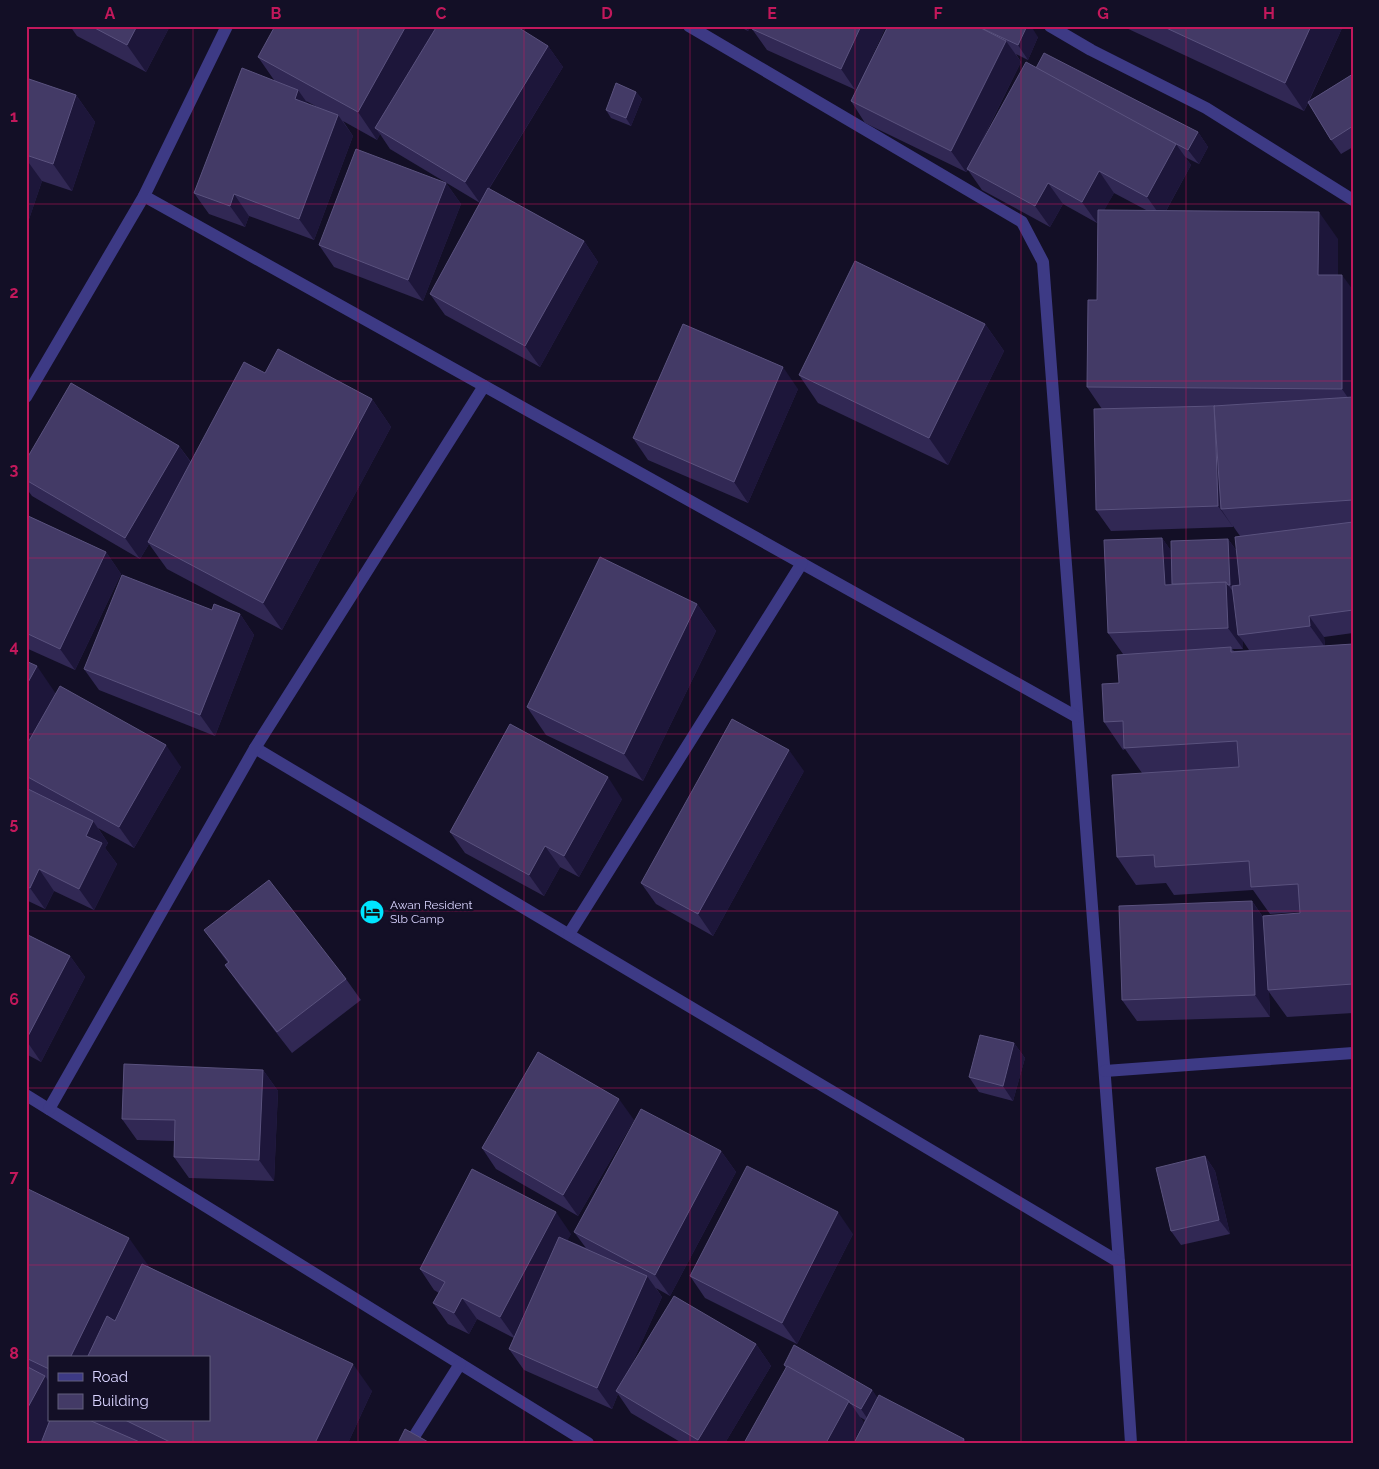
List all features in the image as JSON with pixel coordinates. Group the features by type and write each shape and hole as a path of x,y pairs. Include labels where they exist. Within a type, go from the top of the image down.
{"street":[{"path":"26,397 144,196 227,26"},
{"path":"689,26 1022,222 1043,262 1105,1071 1131,1443"},
{"path":"1050,26 1091,50 1206,108 1353,200"},
{"path":"144,196 1077,718"},
{"path":"49,1109 255,748 484,386"},
{"path":"569,934 802,563"},
{"path":"255,748 1119,1262"},
{"path":"1105,1071 1353,1053"},
{"path":"26,1095 588,1443"},
{"path":"410,1443 460,1364"}],"building":[{"path":"91,26 137,26 127,45"},
{"path":"275,26 406,26 358,112 258,57"},
{"path":"437,26 516,26 548,46 465,182 375,128"},
{"path":"754,26 861,26 841,69 752,29"},
{"path":"888,26 977,26 1006,41 951,151 851,101"},
{"path":"977,26 1027,26 1018,45"},
{"path":"1162,26 1311,26 1285,83"},
{"path":"1044,53 1198,132 1188,150 1036,68"},
{"path":"1026,62 1176,144 1147,197 1099,171 1082,202 1048,183 1035,206 967,169"},
{"path":"242,68 298,90 295,99 338,115 299,219 234,194 230,206 194,193"},
{"path":"1353,74 1353,126 1331,140 1308,102"},
{"path":"26,78 76,95 53,164 26,155"},
{"path":"616,83 636,92 626,118 606,110"},
{"path":"356,149 446,183 408,280 319,245"},
{"path":"488,188 584,241 525,346 430,294"},
{"path":"1098,210 1319,212 1318,275 1342,275 1342,389 1087,387 1088,300 1097,300"},
{"path":"855,261 985,324 929,438 799,375"},
{"path":"683,324 783,367 734,482 633,438"},
{"path":"278,349 372,399 263,603 148,542 244,362 265,373"},
{"path":"71,383 179,446 125,538 26,480 26,460"},
{"path":"1353,397 1353,500 1221,509 1214,406"},
{"path":"1214,406 1218,506 1096,510 1094,409"},
{"path":"26,515 106,552 60,649 26,633"},
{"path":"1353,522 1353,610 1309,616 1310,626 1238,635 1232,586 1240,585 1235,537"},
{"path":"1162,538 1165,585 1226,582 1228,628 1108,633 1104,540"},
{"path":"1228,539 1230,585 1226,582 1172,584 1171,541"},
{"path":"600,557 697,604 624,754 527,707"},
{"path":"122,575 212,610 214,604 240,614 200,715 84,669"},
{"path":"1353,644 1353,984 1268,990 1263,916 1300,913 1298,884 1251,887 1249,861 1155,867 1154,855 1117,857 1112,775 1239,767 1237,741 1124,748 1123,721 1104,722 1102,684 1119,683 1117,655 1231,647 1231,652"},
{"path":"26,661 37,666 26,686"},
{"path":"60,686 166,745 119,827 26,776 26,746"},
{"path":"732,719 789,750 698,914 641,883"},
{"path":"510,724 608,777 564,856 545,846 529,875 450,832"},
{"path":"26,788 93,821 86,836 102,843 79,889 39,869 30,888 26,886"},
{"path":"269,880 346,979 277,1032 225,965 229,962 204,930"},
{"path":"1252,901 1255,995 1122,1000 1119,906"},
{"path":"26,934 70,956 26,1040"},
{"path":"980,1035 1014,1043 1003,1086 969,1077"},
{"path":"538,1052 619,1099 563,1195 482,1148"},
{"path":"124,1064 263,1070 259,1160 174,1157 175,1120 122,1119"},
{"path":"641,1109 721,1151 655,1275 574,1232"},
{"path":"1205,1156 1219,1220 1171,1231 1156,1168"},
{"path":"747,1166 838,1212 782,1323 690,1276"},
{"path":"472,1169 556,1212 500,1317 462,1298 454,1313 433,1303 445,1282 420,1269"},
{"path":"26,1188 129,1238 71,1356 48,1356 48,1369 26,1358"},
{"path":"559,1237 647,1276 597,1388 509,1349"},
{"path":"142,1264 353,1364 315,1443 172,1443 129,1422 210,1422 210,1356 88,1356 107,1316 115,1321"},
{"path":"674,1296 756,1344 698,1440 616,1391"},
{"path":"794,1345 872,1390 861,1409 784,1365"},
{"path":"26,1366 45,1376 26,1411"},
{"path":"787,1366 849,1401 826,1443 744,1443"},
{"path":"879,1395 964,1439 962,1443 854,1443"},
{"path":"49,1422 94,1422 142,1443 41,1443"},
{"path":"405,1429 430,1443 398,1443"}],"place":[{"name":"Awan Resident Slb Camp","path":"372,912"}]}
